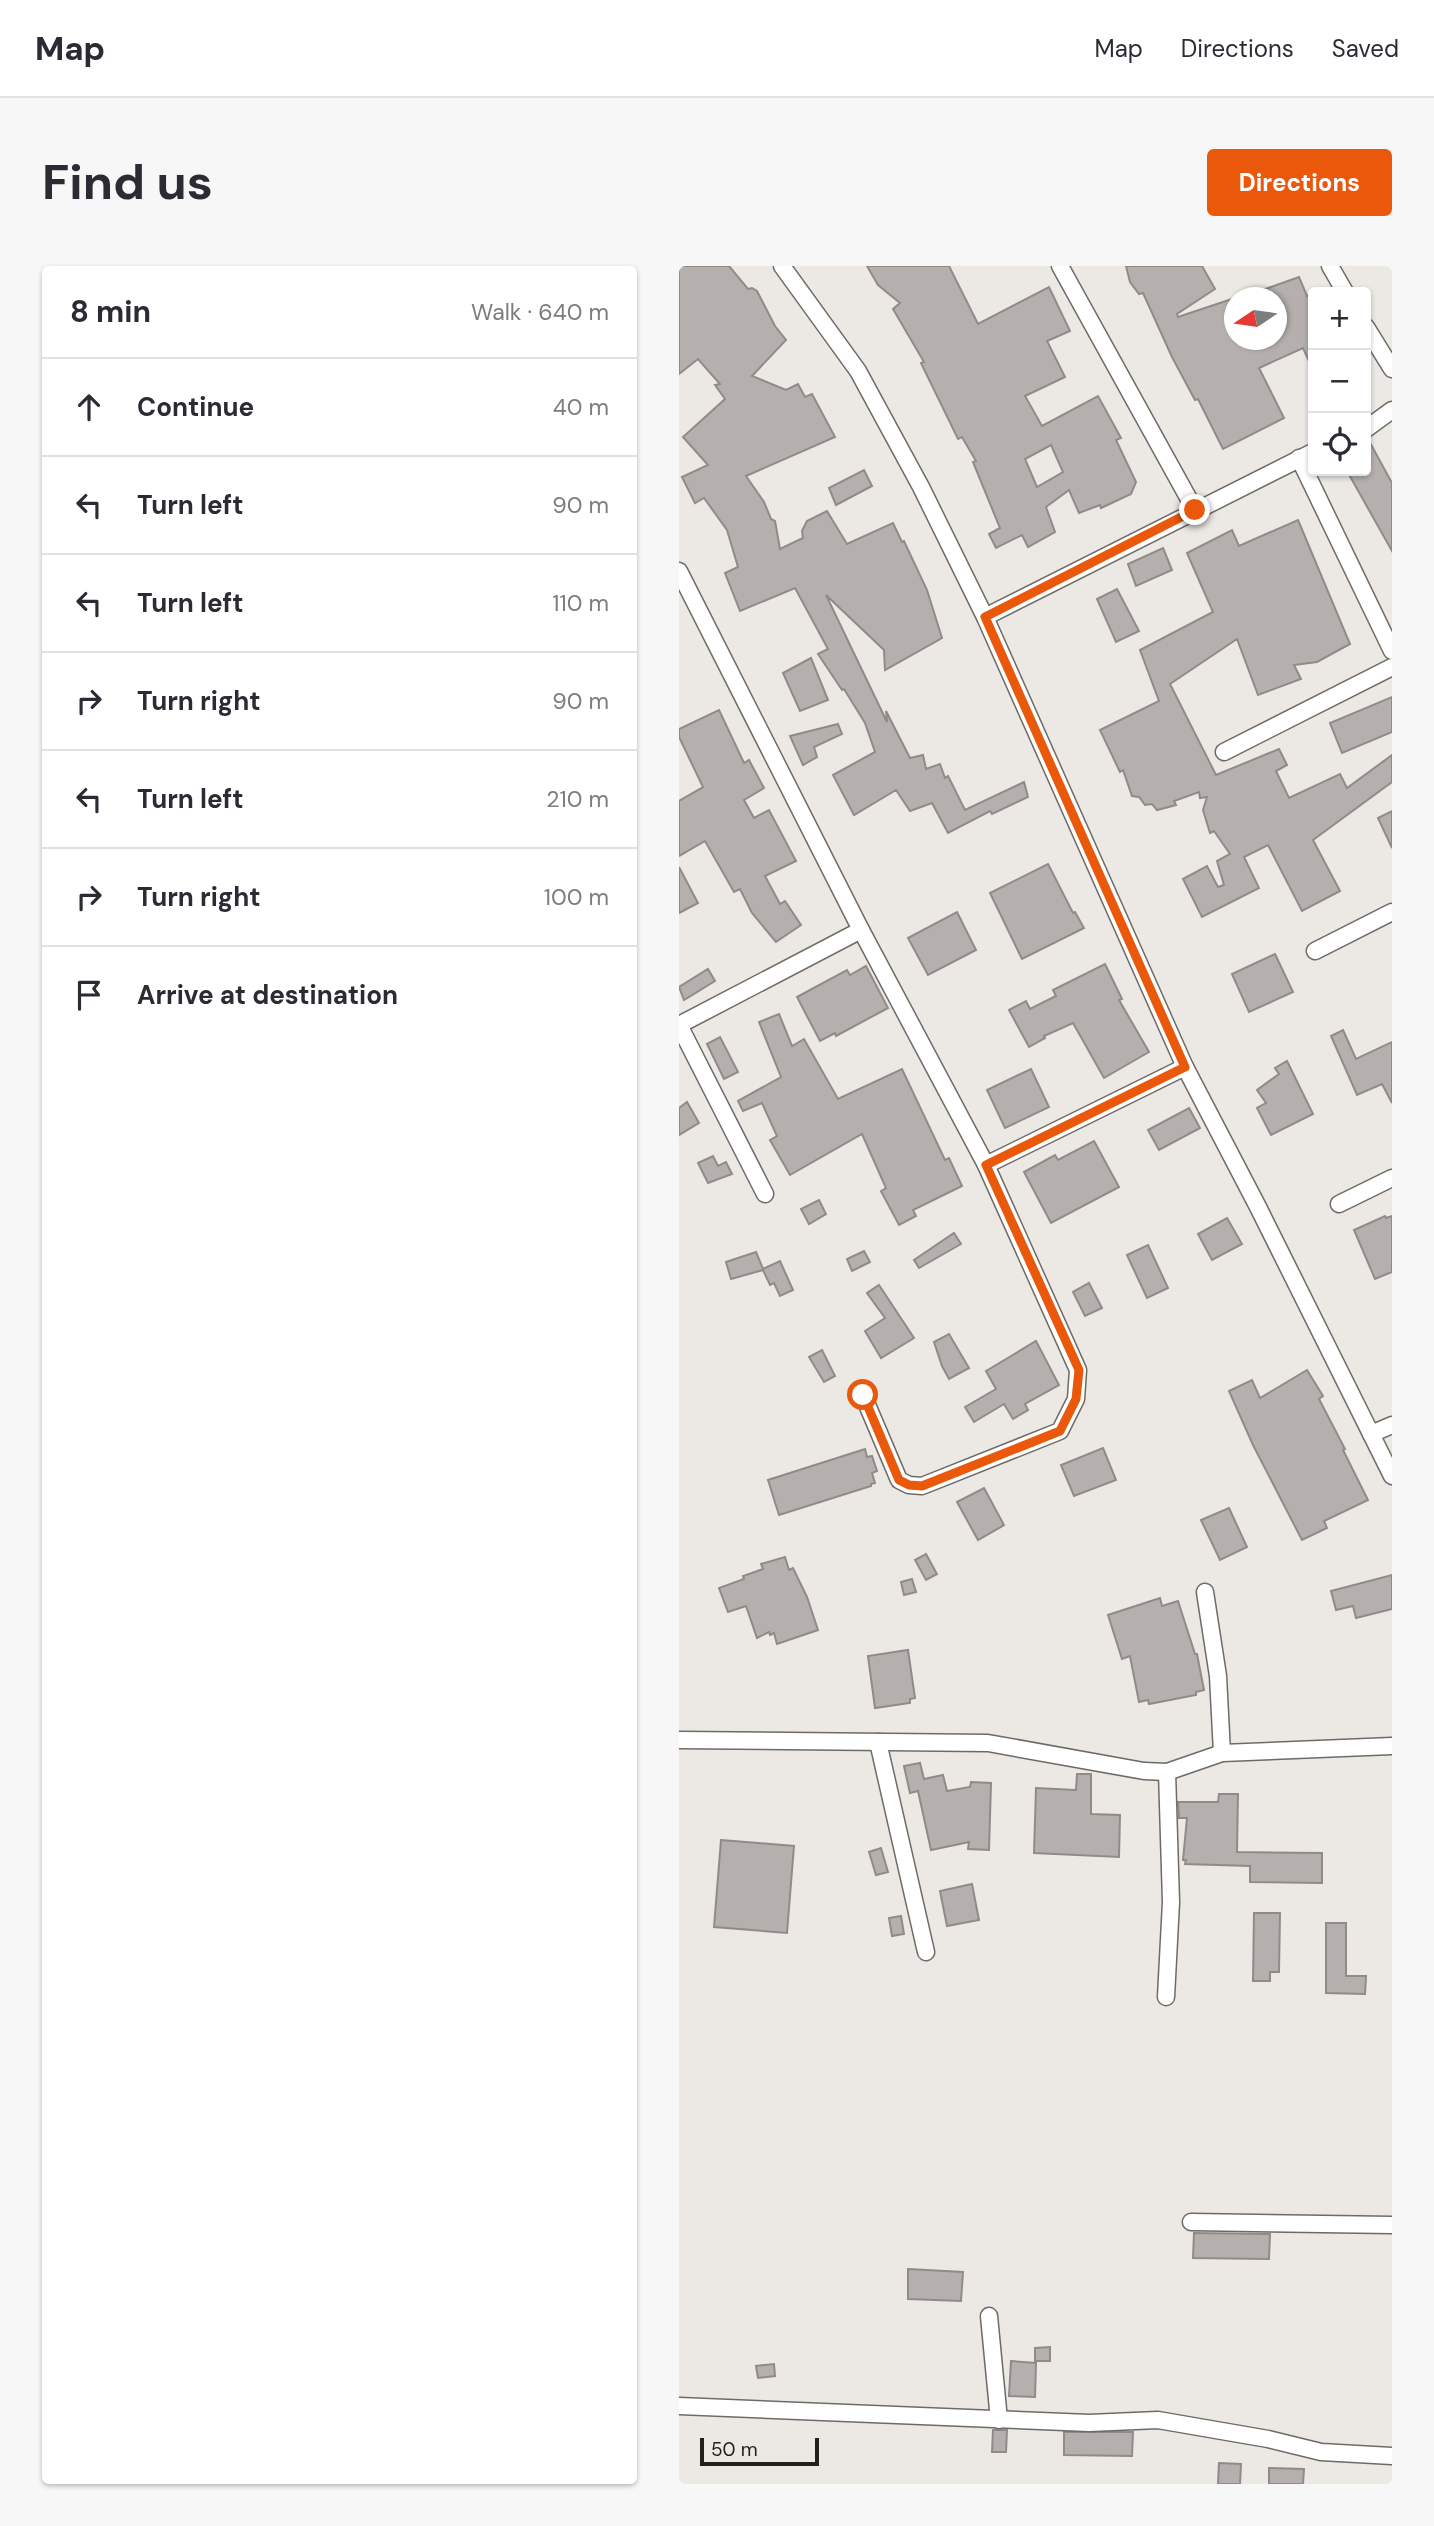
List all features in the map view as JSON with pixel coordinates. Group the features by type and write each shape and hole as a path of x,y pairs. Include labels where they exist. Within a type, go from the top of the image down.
{"street":[{"path":"782,266 858,371 921,487 985,617 1185,1067 1392,1476"},
{"path":"1060,266 1195,510"},
{"path":"1330,266 1342,287"},
{"path":"1371,335 1392,369"},
{"path":"1371,425 1392,410"},
{"path":"985,617 1306,455 1392,651"},
{"path":"679,570 861,930 986,1165 1079,1370 1076,1399 1060,1431 922,1486 909,1485 899,1480 863,1395"},
{"path":"1224,752 1392,667"},
{"path":"1315,951 1392,912"},
{"path":"765,1194 679,1025 861,930"},
{"path":"986,1165 1185,1067"},
{"path":"1339,1204 1392,1178"},
{"path":"1371,1434 1392,1425"},
{"path":"1205,1592 1217,1676 1222,1753"},
{"path":"679,1740 988,1743 1145,1771 1167,1772 1222,1753 1392,1746"},
{"path":"878,1742 926,1952"},
{"path":"1166,1997 1171,1902 1167,1772"},
{"path":"1191,2221 1392,2225"},
{"path":"989,2316 999,2420"},
{"path":"679,2406 1089,2423 1158,2420 1268,2439 1321,2452 1392,2456"}],"building":[{"path":"679,266 729,266 748,289 757,291 775,326 786,340 752,376 786,390 798,384 805,397 812,394 835,437 746,476 764,502 771,519 775,521 780,549 803,538 802,531 807,521 827,511 847,544 893,523 902,542 904,541 927,590 942,638 885,670 884,650 826,595 887,722 886,711 910,758 923,755 926,769 940,764 945,778 948,776 965,810 1024,782 1028,797 992,814 990,811 948,833 932,803 910,811 896,790 854,815 833,775 875,752 865,723 818,654 828,649 795,588 740,611 725,573 738,567 727,530 704,498 695,503 682,477 708,465 683,437 725,399 715,385 720,384 698,359 679,374"},
{"path":"867,266 949,266 978,324 1049,287 1070,331 1047,341 1065,377 1025,396 1042,426 1098,396 1121,438 1116,440 1136,482 1131,494 1101,508 1100,505 1079,513 1069,490 1046,507 1055,532 1028,547 1022,535 996,548 989,534 1000,528 973,462 976,461 962,437 958,439 921,363 924,362 893,309 900,303 878,285","holes":["1051,445 1063,472 1037,487 1025,459"]},
{"path":"1126,266 1202,266 1215,289 1177,314 1178,317 1224,302 1224,350 1287,350 1287,287 1271,287 1299,277 1308,296 1308,359 1303,348 1259,368 1284,418 1223,449 1198,399 1195,400 1172,357 1143,293 1139,294 1130,282"},
{"path":"1371,444 1392,483 1392,551 1350,476 1371,476"},
{"path":"864,470 872,486 836,505 829,488"},
{"path":"1298,520 1350,644 1317,662 1294,665 1301,679 1258,695 1237,639 1170,684 1216,775 1279,749 1287,765 1276,771 1289,798 1340,774 1347,788 1392,755 1392,782 1313,840 1340,891 1302,911 1268,845 1244,857 1259,888 1202,917 1183,879 1207,866 1218,887 1224,885 1217,861 1230,854 1214,831 1210,833 1203,810 1207,797 1200,798 1199,792 1174,801 1176,805 1157,810 1152,804 1145,805 1139,797 1132,796 1123,770 1120,772 1100,730 1159,701 1140,650 1213,612 1187,553 1232,530 1239,546"},
{"path":"1163,548 1172,570 1136,586 1128,564"},
{"path":"1117,589 1139,631 1116,642 1097,599"},
{"path":"811,658 828,700 800,711 783,673"},
{"path":"1392,697 1392,732 1342,753 1330,723"},
{"path":"719,710 744,763 749,760 764,788 744,800 754,818 769,810 796,861 765,876 780,904 785,901 801,925 776,942 752,913 740,889 734,892 705,841 679,856 679,801 703,787 679,737 679,729"},
{"path":"838,724 842,734 814,747 817,757 803,765 790,736"},
{"path":"1392,811 1392,848 1378,818"},
{"path":"1048,864 1073,913 1075,912 1084,928 1022,959 990,893"},
{"path":"679,867 698,903 679,913"},
{"path":"957,912 976,950 928,975 908,938"},
{"path":"1275,954 1293,992 1249,1012 1232,974"},
{"path":"1105,964 1122,999 1119,1000 1149,1052 1104,1078 1073,1023 1044,1036 1045,1038 1029,1047 1009,1010 1026,1001 1030,1009 1056,996 1053,990"},
{"path":"866,966 888,1008 836,1036 835,1033 820,1041 797,997 847,970 850,975"},
{"path":"708,969 715,981 684,1000 679,987"},
{"path":"779,1014 792,1046 804,1039 838,1099 902,1069 945,1160 949,1158 962,1186 913,1210 916,1216 899,1225 881,1191 886,1188 862,1134 790,1175 770,1140 777,1136 762,1103 743,1111 738,1101 781,1077 759,1022"},
{"path":"1343,1030 1356,1059 1392,1042 1392,1103 1382,1084 1357,1095 1331,1036"},
{"path":"720,1037 738,1072 724,1079 707,1044"},
{"path":"1287,1061 1313,1114 1271,1135 1257,1108 1266,1103 1257,1090 1279,1074 1275,1068"},
{"path":"1031,1069 1049,1107 1005,1128 987,1090"},
{"path":"687,1102 699,1123 679,1135 679,1108"},
{"path":"1189,1108 1200,1128 1159,1150 1148,1130"},
{"path":"1094,1141 1119,1187 1051,1223 1024,1172 1055,1155 1058,1160"},
{"path":"713,1156 718,1166 726,1162 732,1174 708,1183 698,1163"},
{"path":"819,1200 826,1214 809,1224 801,1209"},
{"path":"1385,1216 1392,1216 1392,1272 1375,1279 1354,1230"},
{"path":"1227,1218 1242,1244 1212,1260 1198,1234"},
{"path":"954,1233 961,1244 919,1268 914,1260"},
{"path":"1148,1245 1168,1288 1147,1298 1127,1255"},
{"path":"864,1251 870,1262 852,1271 847,1259"},
{"path":"756,1252 763,1269 780,1261 793,1290 780,1296 774,1283 770,1285 763,1270 731,1279 726,1262"},
{"path":"1089,1283 1102,1308 1085,1316 1073,1292"},
{"path":"879,1285 914,1338 881,1358 865,1331 885,1318 867,1293"},
{"path":"949,1334 969,1368 949,1379 934,1342"},
{"path":"1036,1341 1059,1385 1025,1404 1028,1410 1013,1419 1004,1404 974,1422 965,1407 996,1389 986,1371"},
{"path":"822,1350 835,1376 824,1382 809,1357"},
{"path":"1307,1370 1323,1396 1319,1399 1368,1500 1324,1521 1327,1528 1302,1540 1253,1445 1229,1391 1252,1380 1260,1398"},
{"path":"1103,1448 1116,1480 1074,1496 1061,1465"},
{"path":"865,1449 867,1457 872,1456 877,1471 872,1473 875,1483 779,1515 768,1480"},
{"path":"984,1488 1004,1525 978,1540 957,1502"},
{"path":"1229,1508 1247,1547 1220,1560 1201,1520"},
{"path":"926,1554 937,1574 926,1580 915,1560"},
{"path":"785,1557 789,1570 793,1568 807,1597 818,1630 777,1644 774,1633 770,1635 769,1632 757,1638 746,1606 728,1612 719,1588 763,1569 761,1564"},
{"path":"1392,1575 1392,1609 1356,1618 1353,1606 1336,1610 1331,1591"},
{"path":"912,1579 916,1592 904,1595 901,1582"},
{"path":"1160,1598 1162,1606 1178,1601 1197,1654 1204,1690 1196,1692 1196,1695 1149,1704 1148,1700 1139,1702 1130,1656 1122,1659 1108,1615"},
{"path":"908,1650 915,1698 910,1699 910,1703 875,1708 868,1656"},
{"path":"920,1763 924,1779 943,1775 947,1791 970,1787 971,1782 991,1783 989,1850 968,1849 969,1842 931,1850 918,1791 910,1793 904,1766"},
{"path":"1077,1774 1091,1774 1091,1814 1120,1815 1119,1857 1034,1853 1036,1788 1076,1790"},
{"path":"1219,1794 1238,1794 1237,1852 1322,1853 1322,1883 1250,1882 1250,1866 1185,1864 1186,1860 1183,1860 1187,1818 1179,1818 1178,1802 1218,1802"},
{"path":"721,1840 794,1846 787,1933 714,1927"},
{"path":"881,1848 888,1872 876,1875 869,1852"},
{"path":"972,1884 979,1920 947,1926 940,1891"},
{"path":"1254,1913 1280,1913 1279,1972 1270,1972 1270,1981 1253,1981"},
{"path":"901,1916 904,1934 892,1936 889,1918"},
{"path":"1326,1923 1346,1923 1346,1976 1366,1976 1365,1994 1326,1993"},
{"path":"1194,2233 1270,2234 1269,2259 1193,2258"},
{"path":"908,2269 963,2272 961,2301 908,2299"},
{"path":"1050,2347 1050,2361 1035,2361 1035,2348"},
{"path":"1011,2361 1036,2363 1035,2397 1009,2396"},
{"path":"774,2364 775,2376 758,2378 756,2366"},
{"path":"993,2430 1007,2430 1006,2452 992,2452"},
{"path":"1064,2432 1133,2432 1132,2456 1064,2455"},
{"path":"1219,2463 1241,2464 1240,2484 1218,2484"},
{"path":"1269,2468 1304,2469 1303,2484 1269,2484"}],"route":[{"path":"863,1395 899,1480 909,1485 922,1486 1060,1431 1076,1399 1079,1370 986,1165 1185,1067 985,617 1195,510"}]}
